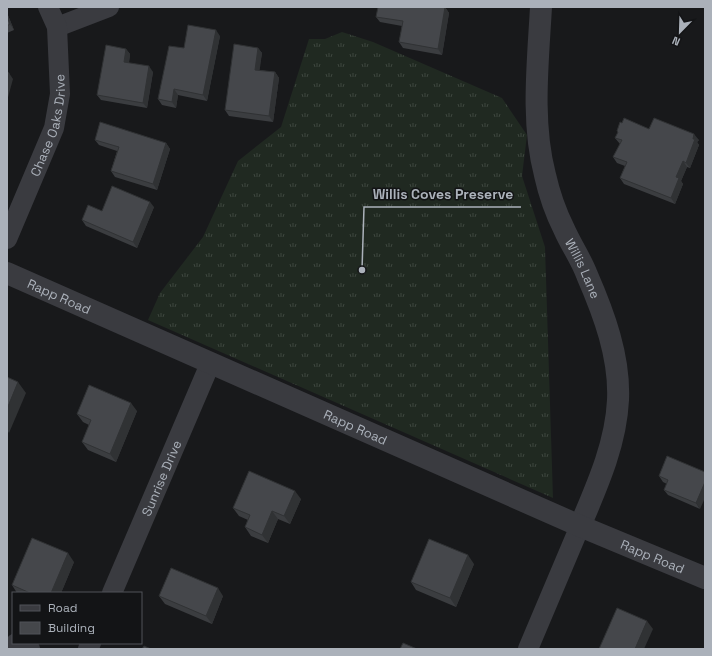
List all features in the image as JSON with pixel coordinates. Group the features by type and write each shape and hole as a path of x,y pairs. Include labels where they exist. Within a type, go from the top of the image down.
{"street":[{"name":"Chase Oaks Drive","path":"7,239 54,128 60,94 57,27 48,7"},
{"path":"57,27 109,7"},
{"name":"Willis Lane","path":"541,7 536,110 545,175 563,228 587,274 604,316 615,356 618,392 612,442 599,481 580,526"},
{"name":"Rapp Road","path":"7,273 210,364 580,526 705,578"},
{"name":"Sunrise Drive","path":"112,592 210,364"},
{"path":"528,649 580,526"},
{"path":"18,644 30,649"}],"green space":[{"path":"342,32 373,42 502,98 527,135 522,176 545,247 553,498 148,320 160,293 203,237 238,161 281,127 309,39 325,39"}],"building":[{"path":"378,7 445,7 438,49 399,42 403,21 376,17"},
{"path":"7,17 10,24 7,26"},
{"path":"188,25 216,30 203,95 174,89 172,102 158,99 169,46 184,48"},
{"path":"234,44 258,48 255,70 275,72 269,116 225,110"},
{"path":"106,45 126,49 124,62 149,66 143,103 97,95"},
{"path":"624,118 649,129 654,118 694,134 693,139 695,139 686,163 683,161 676,177 679,178 671,198 620,178 627,162 613,157 622,140 615,138 620,122 622,123"},
{"path":"100,122 166,143 153,184 111,171 119,147 95,140"},
{"path":"112,186 150,202 133,242 82,220 88,205 102,211"},
{"path":"7,377 18,382 7,409"},
{"path":"89,385 131,403 110,454 82,442 91,420 77,414"},
{"path":"667,456 705,472 705,482 696,503 664,490 668,480 659,476"},
{"path":"249,471 295,491 284,516 272,511 262,535 245,527 250,515 233,508"},
{"path":"32,538 68,553 51,592 28,592 12,585"},
{"path":"429,539 468,555 450,598 411,582"},
{"path":"171,568 218,588 206,616 159,596"},
{"path":"617,608 647,621 635,649 599,649"},
{"path":"403,643 417,649 400,649"},
{"path":"144,646 151,649 142,649"}],"place":[{"name":"Willis Coves Preserve","path":"362,270"}]}
